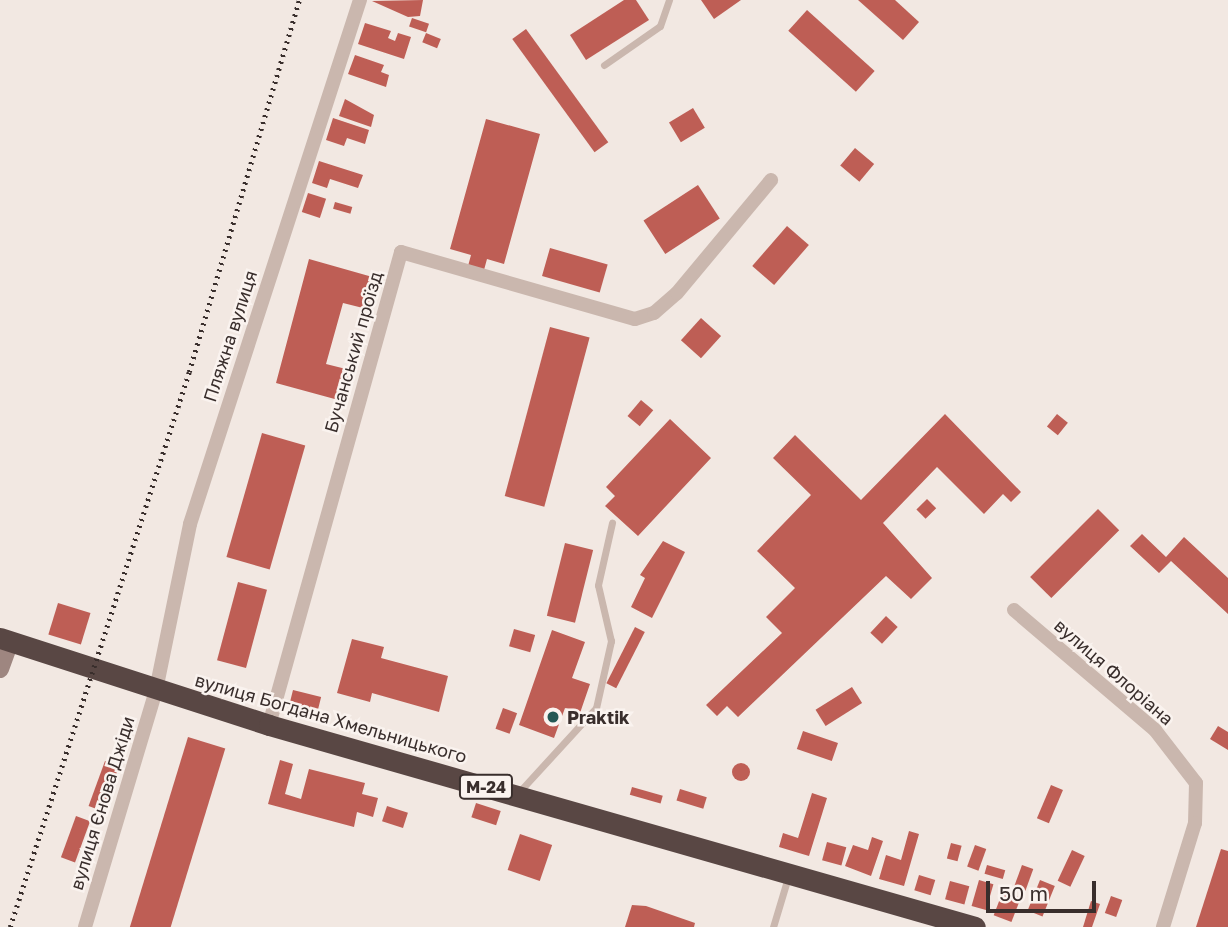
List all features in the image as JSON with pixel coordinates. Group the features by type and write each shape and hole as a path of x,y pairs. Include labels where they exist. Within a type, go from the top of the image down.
{"highway":[{"name":"вулиця Богдана Хмельницького","path":"5,640 270,725 975,927"}],"street":[{"name":"Пляжна вулиця","path":"156,690 190,524 360,0"},
{"name":"Бучанський проїзд","path":"270,725 401,252 635,319 654,313 677,293 771,180"},
{"name":"вулиця Флоріана","path":"1014,610 1155,730 1196,783 1195,823 1163,927"},
{"path":"0,669 5,640"},
{"name":"вулиця Єнова Джіди","path":"85,927 156,690"}],"lane":[{"path":"604,65 660,26 669,0"},
{"path":"516,795 596,708 611,641 598,585 612,523"},
{"path":"773,927 789,874"}],"building":[{"path":"423,0 420,16 408,17 372,1"},
{"path":"624,0 636,0 649,20 586,60 570,35"},
{"path":"701,0 741,0 714,19"},
{"path":"858,0 895,0 919,22 903,40"},
{"path":"807,10 875,71 856,92 788,31"},
{"path":"412,18 429,24 426,32 409,27"},
{"path":"365,23 391,31 388,38 395,41 398,33 411,37 404,59 358,44"},
{"path":"526,29 608,142 595,152 512,39"},
{"path":"426,33 441,39 437,48 422,42"},
{"path":"355,55 384,65 381,72 389,75 386,87 348,74"},
{"path":"345,99 374,115 371,127 339,116"},
{"path":"693,108 705,128 681,142 669,122"},
{"path":"333,118 369,130 365,144 347,138 344,146 326,140"},
{"path":"486,119 540,134 504,264 487,259 484,270 468,266 471,255 450,249"},
{"path":"855,148 874,164 859,182 840,166"},
{"path":"319,161 363,175 358,188 330,179 327,188 312,183"},
{"path":"698,185 720,219 665,254 643,220"},
{"path":"308,193 326,199 320,218 302,212"},
{"path":"335,202 352,207 350,214 333,209"},
{"path":"787,226 809,245 774,285 752,266"},
{"path":"550,248 608,265 600,292 542,276"},
{"path":"309,259 376,278 367,309 343,303 326,364 350,370 342,401 276,383"},
{"path":"701,318 721,336 701,358 681,340"},
{"path":"550,327 590,338 544,507 505,496"},
{"path":"641,400 653,410 640,426 628,416"},
{"path":"945,414 1021,492 1011,502 1003,494 984,514 937,467 883,523 932,578 911,599 886,576 738,717 727,706 717,716 706,705 782,633 766,617 795,588 757,551 811,495 773,458 795,435 861,500"},
{"path":"1057,414 1068,423 1058,435 1047,426"},
{"path":"670,419 711,458 638,536 605,506 615,496 606,487"},
{"path":"262,433 305,445 270,569 226,557"},
{"path":"927,499 936,508 926,519 916,510"},
{"path":"1098,509 1119,530 1051,598 1030,577"},
{"path":"1142,534 1166,557 1184,537 1228,578 1228,614 1171,561 1159,573 1130,546"},
{"path":"663,541 685,552 652,618 631,607 645,578 640,575"},
{"path":"565,543 593,550 575,623 547,616"},
{"path":"238,582 267,590 246,668 217,660"},
{"path":"58,603 91,613 81,644 48,635"},
{"path":"886,616 898,627 882,644 870,633"},
{"path":"635,627 645,632 616,688 606,683"},
{"path":"514,629 535,635 530,652 509,646"},
{"path":"552,630 585,642 572,678 590,684 580,713 565,708 554,738 519,725"},
{"path":"352,639 384,647 381,658 448,676 439,712 372,693 370,702 337,693"},
{"path":"852,687 862,703 826,726 816,710"},
{"path":"293,690 321,697 317,713 289,706"},
{"path":"503,708 517,713 510,734 495,729"},
{"path":"1218,726 1228,732 1228,750 1210,739"},
{"path":"803,731 838,743 832,761 797,749"},
{"path":"188,737 225,748 171,927 130,927"},
{"path":"280,760 293,764 285,794 301,799 309,769 365,783 362,794 378,798 373,817 357,812 354,827 268,804"},
{"path":"105,761 119,766 103,811 89,806"},
{"path":"737,763 745,763 750,772 748,779 737,781 732,776 732,768"},
{"path":"1051,785 1063,790 1049,823 1037,818"},
{"path":"632,787 663,796 661,804 630,795"},
{"path":"680,789 707,797 703,809 676,800"},
{"path":"812,793 827,798 809,856 779,847 783,833 798,838"},
{"path":"476,803 501,811 496,825 471,817"},
{"path":"387,806 408,813 403,828 382,821"},
{"path":"76,816 90,821 75,862 61,857"},
{"path":"909,831 919,834 904,886 879,879 886,855 901,860"},
{"path":"520,834 552,845 540,881 508,870"},
{"path":"872,837 883,841 871,876 845,866 853,845 868,850"},
{"path":"827,842 846,847 841,866 822,860"},
{"path":"951,843 962,846 957,861 947,858"},
{"path":"975,845 986,849 978,871 967,867"},
{"path":"1221,849 1228,851 1228,927 1196,927"},
{"path":"1072,850 1085,856 1070,887 1058,881"},
{"path":"987,865 1005,870 1003,879 985,874"},
{"path":"1022,865 1033,869 1025,891 1014,887"},
{"path":"919,875 935,880 931,895 914,890"},
{"path":"979,880 993,884 986,910 972,906"},
{"path":"1040,880 1055,886 1042,917 1028,911"},
{"path":"950,881 969,886 964,905 945,899"},
{"path":"1003,891 1021,898 1011,922 994,915"},
{"path":"1111,896 1122,900 1116,917 1105,913"},
{"path":"1091,901 1100,904 1092,927 1083,927"},
{"path":"632,905 646,906 695,923 694,927 625,927"}],"railway":[{"path":"10,927 189,372 299,0"}],"place":[{"name":"Praktik","path":"553,717"}]}
